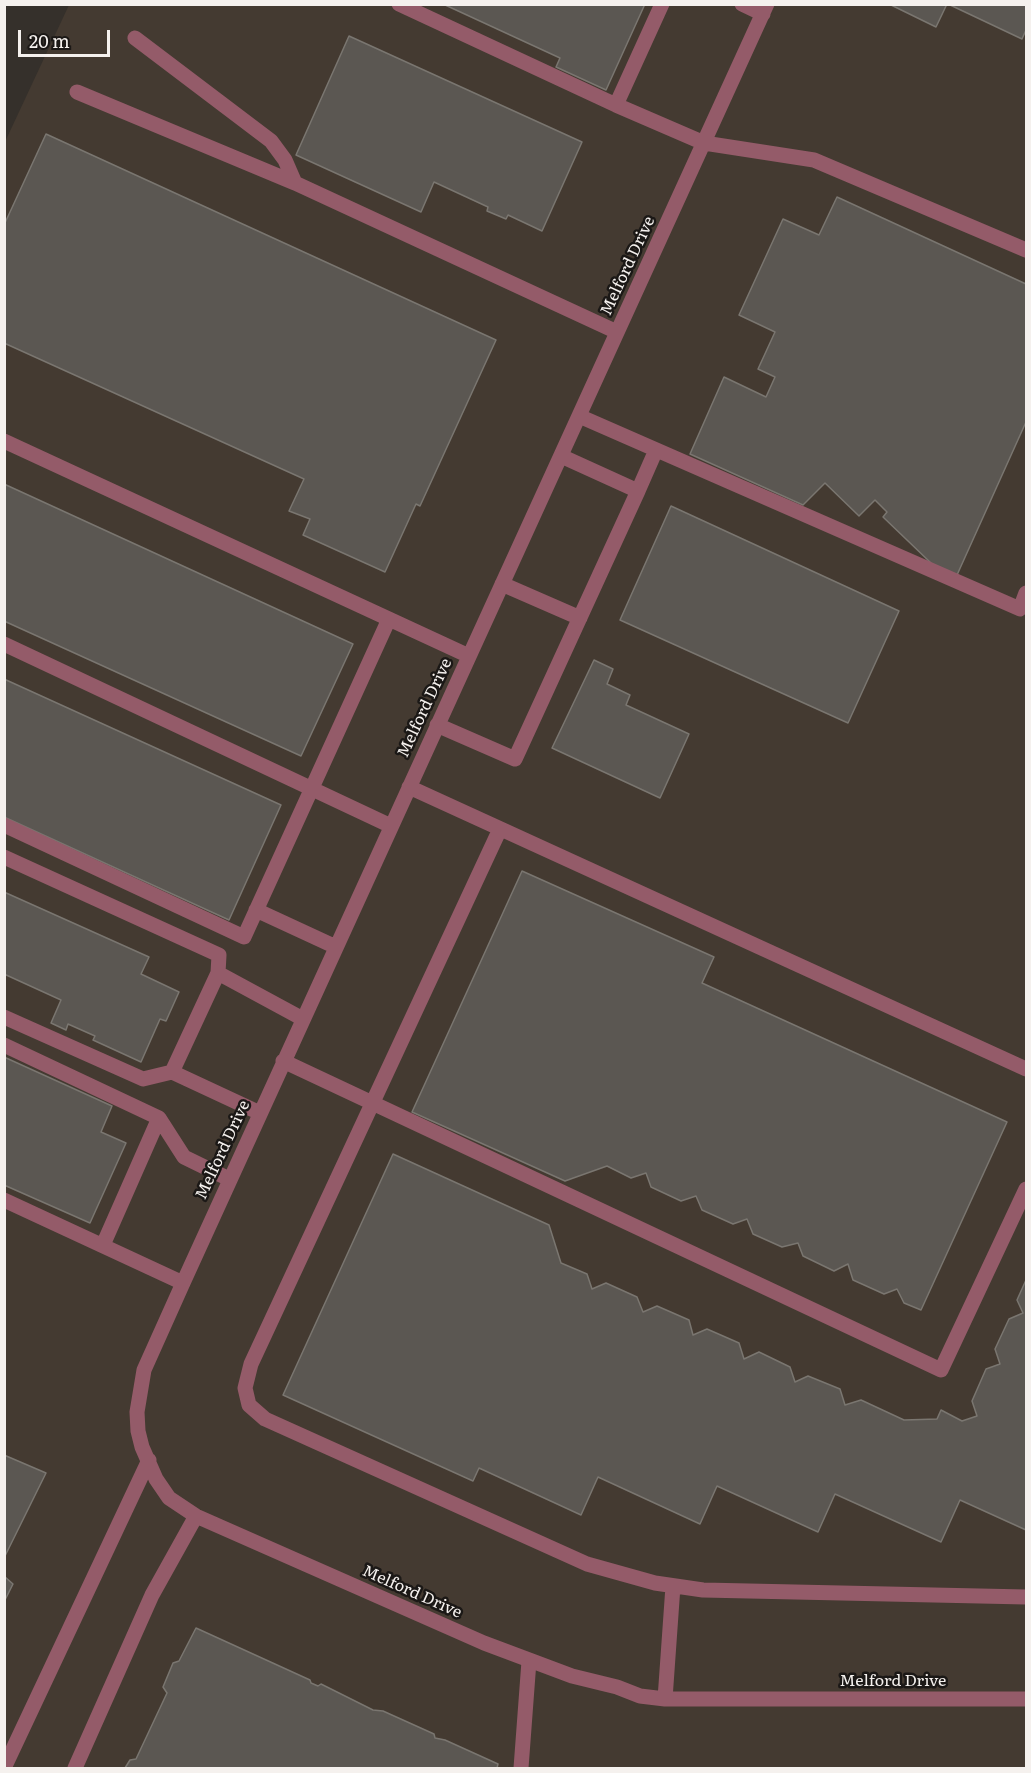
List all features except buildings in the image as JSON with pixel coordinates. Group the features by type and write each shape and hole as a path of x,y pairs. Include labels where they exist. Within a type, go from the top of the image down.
{"street":[{"path":"399,4 616,105 704,143 814,160 1026,250"},
{"path":"616,105 662,4"},
{"path":"742,4 765,9"},
{"name":"Melford Drive","path":"765,9 229,1179 144,1370 137,1412 138,1431 142,1447 156,1479 169,1498 196,1516 529,1661 640,1696 665,1698 1026,1699"},
{"path":"135,38 271,141 285,160 295,183"},
{"path":"76,92 295,183 617,332"},
{"path":"579,416 1020,609 1026,593"},
{"path":"4,441 469,656"},
{"path":"437,725 515,759 656,450"},
{"path":"561,456 638,491"},
{"path":"502,584 579,618"},
{"path":"4,825 244,937 389,619"},
{"path":"4,644 391,826"},
{"path":"409,787 1026,1070"},
{"path":"500,829 251,1364 245,1388 249,1405 265,1419 587,1564 673,1586 703,1590 1026,1597"},
{"path":"4,857 219,955 218,973 172,1072"},
{"path":"256,910 336,947"},
{"path":"218,973 303,1019"},
{"path":"4,1017 143,1079 172,1072 260,1113"},
{"path":"4,1045 159,1118 184,1156 229,1179"},
{"path":"284,1061 940,1370 1026,1189"},
{"path":"103,1245 159,1118"},
{"path":"4,1200 183,1282"},
{"path":"4,1768 149,1460"},
{"path":"75,1768 152,1595 196,1516"},
{"path":"665,1698 673,1586"},
{"path":"521,1768 529,1661"}],"shaded area":[{"path":"69,5 1026,5 1026,1768 5,1768 4,144"}]}
